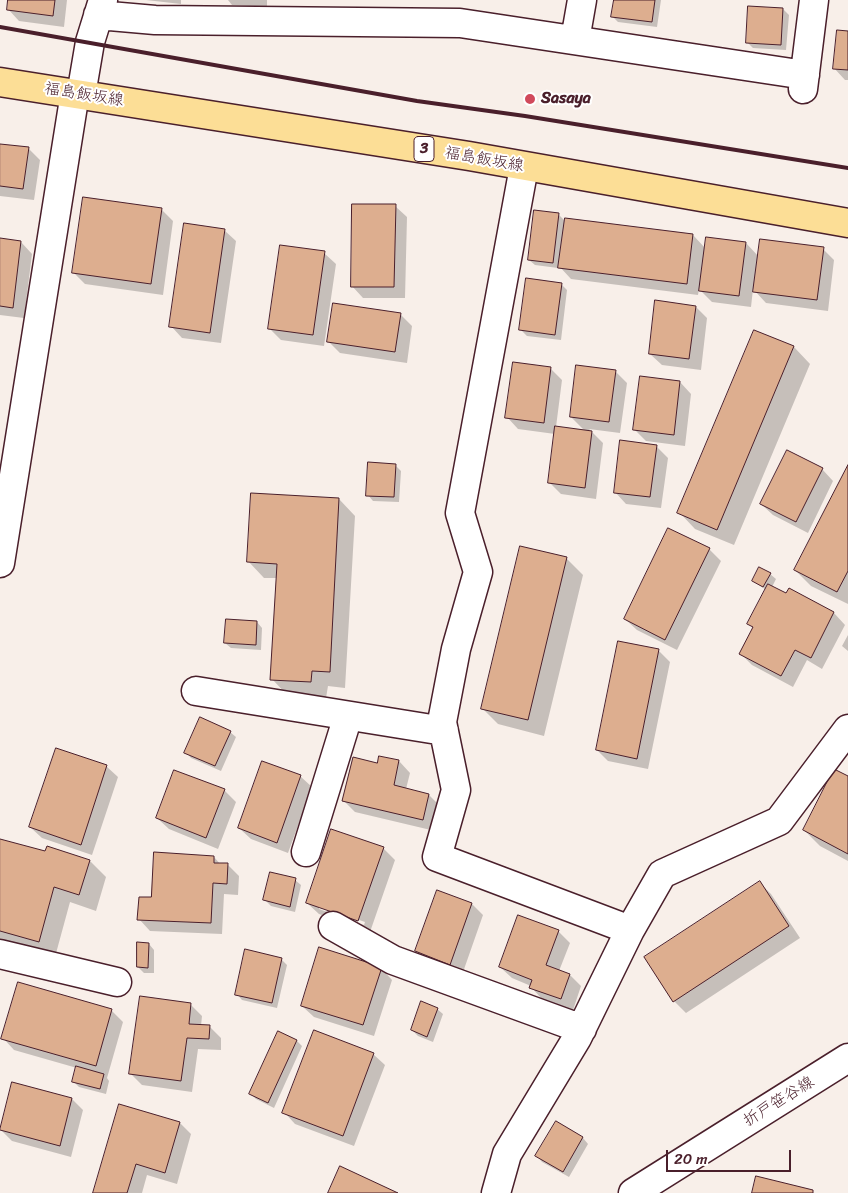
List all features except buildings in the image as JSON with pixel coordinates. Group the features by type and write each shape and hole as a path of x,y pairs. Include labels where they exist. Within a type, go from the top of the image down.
{"main road":[{"name":"福島飯坂線","path":"0,82 469,156 848,223"}],"street":[{"path":"575,40 582,0"},
{"path":"1,550 78,94 100,8 155,20 460,23 575,40 804,82 814,0"},
{"path":"524,167 460,513 478,572 456,650 442,722 456,790 437,857 630,930"},
{"path":"196,692 444,732"},
{"path":"306,852 348,716"},
{"path":"496,1193 507,1154 582,1029 630,930 662,874 779,821 848,728"},
{"path":"333,926 393,960 582,1029"},
{"path":"0,954 117,982"},
{"name":"折戸笹谷線","path":"633,1193 848,1058"}],"railway":[{"path":"0,27 417,101 525,116 848,168"}],"place":[{"name":"Sasaya","path":"530,99"}]}
